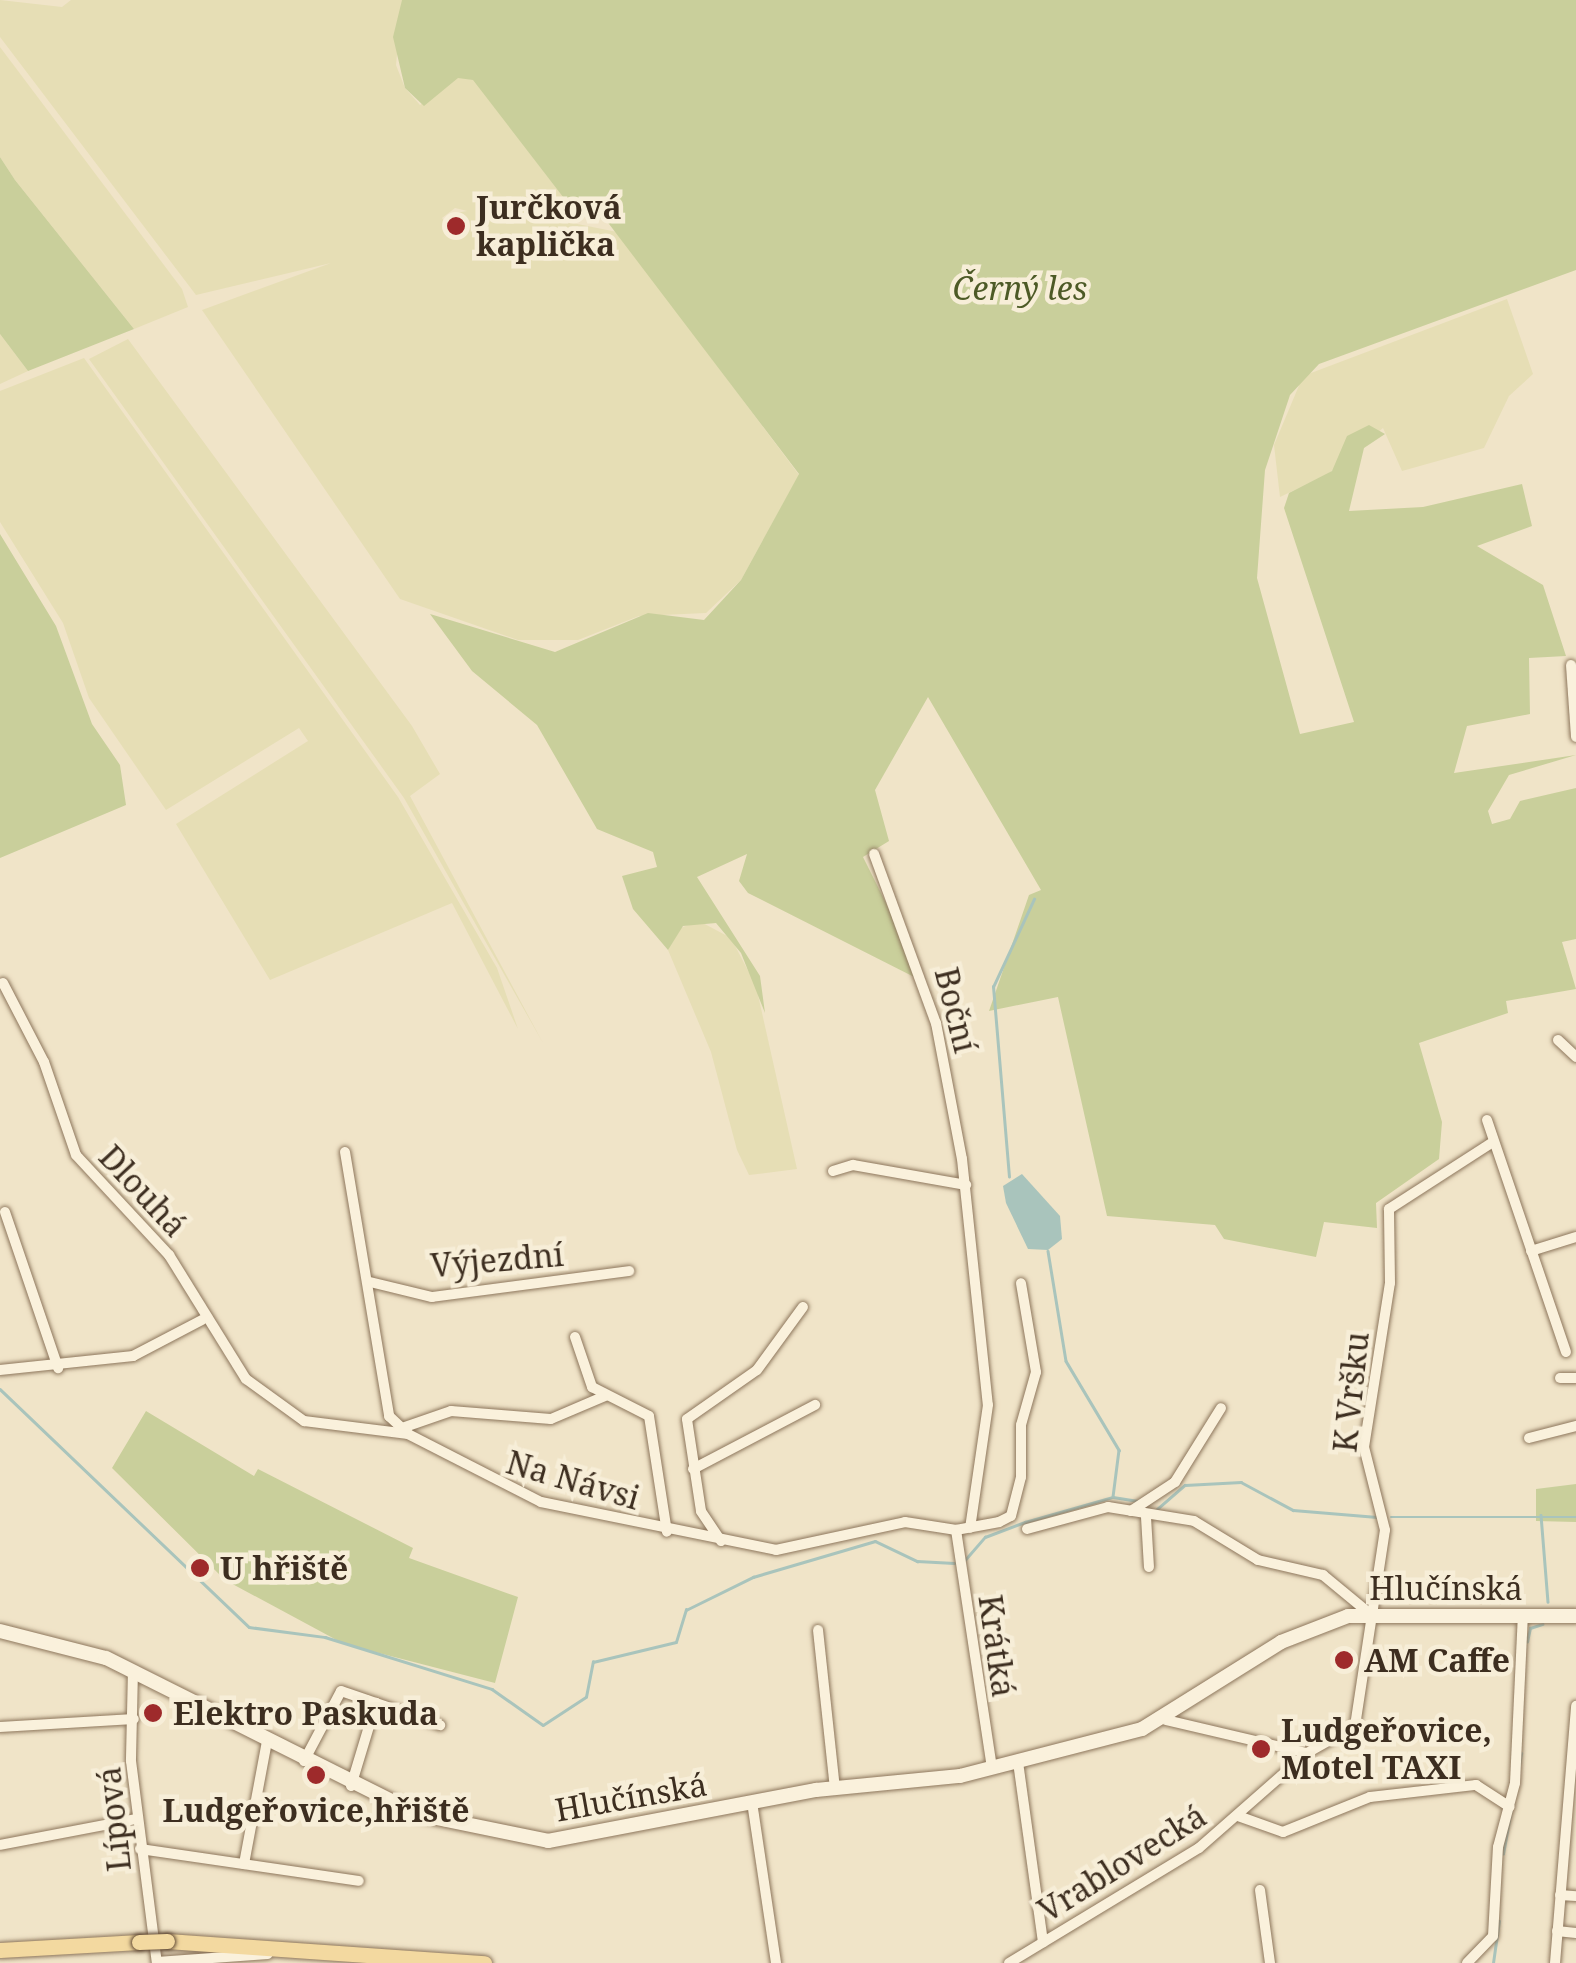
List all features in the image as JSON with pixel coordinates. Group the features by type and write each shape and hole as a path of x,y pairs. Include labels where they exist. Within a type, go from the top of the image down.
{"main road":[{"path":"0,1950 166,1941 484,1963"}],"street":[{"path":"1571,665 1576,736"},
{"name":"Boční","path":"874,854 936,1023 966,1185 988,1405 970,1528"},
{"name":"Dlouhá","path":"3,983 76,1155 170,1255 202,1320"},
{"path":"1558,1040 1576,1058"},
{"path":"1487,1120 1566,1352"},
{"name":"K Vršku","path":"1369,1613 1385,1530 1364,1447 1390,1232 1389,1209 1403,1192 1494,1142"},
{"path":"852,1151 853,1165"},
{"path":"346,1152 389,1416 405,1431 464,1410 551,1418 605,1396"},
{"path":"834,1170 853,1165 966,1185"},
{"path":"5,1212 58,1368"},
{"path":"1531,1252 1576,1238"},
{"name":"Výjezdní","path":"370,1282 432,1296 629,1271"},
{"name":"Na Návsi","path":"202,1320 246,1379 291,1414 405,1431 498,1486 668,1532 804,1550 906,1522 956,1530 1011,1516 1036,1372 1020,1283"},
{"path":"720,1540 701,1511 687,1420 757,1370 803,1307"},
{"path":"0,1370 58,1368 133,1356 202,1320"},
{"path":"575,1336 586,1378 605,1396 649,1416 668,1532"},
{"path":"1560,1378 1575,1381"},
{"path":"693,1469 815,1405"},
{"path":"1026,1529 1108,1507 1138,1507 1175,1482 1221,1408"},
{"path":"1529,1438 1576,1426"},
{"path":"1138,1507 1146,1517 1149,1568"},
{"path":"1146,1517 1207,1525 1258,1560 1314,1570 1369,1613"},
{"name":"Krátká","path":"956,1530 992,1768"},
{"name":"Hlučínská","path":"0,1631 133,1670 351,1787 448,1824 526,1840 602,1836 752,1802 1018,1762 1166,1720 1280,1642 1369,1613 1576,1616"},
{"name":"Vrablovecká","path":"1009,1963 1238,1816 1307,1753 1358,1720 1369,1613"},
{"path":"1467,1963 1494,1936 1510,1807 1524,1614"},
{"path":"818,1630 835,1788"},
{"name":"Lípová","path":"133,1670 136,1819 157,1962 271,1959 374,1963"},
{"path":"304,1762 338,1694 440,1725"},
{"path":"351,1787 376,1703"},
{"path":"1554,1963 1563,1858 1571,1819 1576,1706"},
{"path":"0,1727 134,1719"},
{"name":"Hlučínská","path":"1166,1720 1307,1753"},
{"path":"244,1864 267,1741"},
{"path":"1018,1762 1043,1942"},
{"path":"1238,1816 1283,1832 1370,1796 1476,1785 1510,1807"},
{"path":"752,1802 776,1963"},
{"path":"0,1844 136,1819"},
{"path":"140,1849 359,1880"},
{"path":"1563,1858 1576,1859"},
{"path":"1260,1890 1270,1963"},
{"path":"1560,1895 1576,1896"},
{"path":"1557,1931 1576,1932"}],"shaded area":[{"path":"0,0 62,7 71,0 402,0 396,65 405,88 420,105 458,77 474,80 573,210 533,215 617,232 799,475 741,580 706,613 639,616 578,640 518,640 400,599 202,310 331,263 196,295 0,37","holes":["455,208 467,211 456,213 466,234 457,239 442,218"]},
{"path":"0,47 182,289 188,307 134,329 15,180 0,157"},
{"path":"1507,299 1533,374 1509,396 1484,448 1402,471 1383,428 1328,474 1280,497 1274,445 1303,376"},
{"path":"0,334 28,371 0,384"},
{"path":"128,339 412,726 440,774 410,796 543,1043 404,798 89,359"},
{"path":"84,358 398,797 497,968 518,1029 452,903 270,980 176,824 308,741 299,728 166,810 89,698 63,623 0,522 0,391"},
{"path":"699,921 731,938 756,986 797,1169 749,1175 737,1150 711,1052 668,950 675,930"}],"green space":[{"name":"Černý les","path":"402,0 1576,0 1576,270 1319,364 1290,395 1265,470 1257,578 1300,734 1354,722 1284,508 1289,493 1332,471 1347,436 1369,425 1385,434 1364,448 1349,511 1423,507 1522,484 1532,526 1477,546 1543,585 1566,656 1529,658 1530,714 1467,726 1454,773 1576,755 1509,775 1488,811 1492,824 1510,819 1520,801 1576,788 1576,939 1562,942 1576,989 1506,1001 1508,1013 1419,1043 1442,1122 1439,1159 1376,1203 1377,1228 1324,1222 1316,1257 1224,1239 1215,1225 1107,1216 1058,997 989,1011 1029,895 1041,890 928,697 875,790 889,841 863,857 926,983 748,893 739,881 747,854 697,877 760,976 765,1013 741,953 716,923 683,926 668,950 633,909 622,876 657,867 653,852 597,829 537,725 472,671 430,614 555,652 648,613 704,620 741,580 799,474 606,220 573,210 473,80 458,78 424,106 405,88 393,37"},
{"path":"0,157 134,329 28,371 0,334"},
{"path":"0,534 56,626 92,724 120,765 126,805 0,858"},
{"path":"146,1411 254,1476 258,1469 413,1548 409,1558 518,1597 495,1683 344,1644 225,1580 112,1468"},
{"path":"1576,1484 1576,1522 1536,1521 1536,1489"}],"water":[{"path":"1022,1174 1060,1216 1062,1239 1048,1250 1028,1249 1006,1203 1003,1186"}],"waterway":[{"path":"1009,1177 993,987 1034,899"},
{"path":"1048,1251 1066,1361 1119,1450 1113,1497"},
{"path":"0,1389 249,1627 325,1637 492,1689 543,1725 586,1697 593,1662 676,1642 686,1610 753,1577 875,1541 917,1561 954,1563"},
{"path":"1156,1510 1185,1485 1241,1482 1293,1510 1377,1517"},
{"path":"964,1561 985,1537 1025,1522 1113,1497 1138,1501"},
{"path":"1541,1515 1548,1602"},
{"path":"1391,1517 1576,1517"},
{"path":"1527,1642 1530,1628 1542,1624"},
{"path":"1503,1854 1521,1754"},
{"path":"1493,1963 1499,1921"}],"place":[{"name":"Jurčková kaplička","path":"456,226"},
{"name":"U hřiště","path":"200,1568"},
{"name":"AM Caffe","path":"1344,1660"},
{"name":"Elektro Paskuda","path":"153,1713"},
{"name":"Ludgeřovice, Motel TAXI","path":"1261,1749"},
{"name":"Ludgeřovice,hřiště","path":"316,1775"}]}
